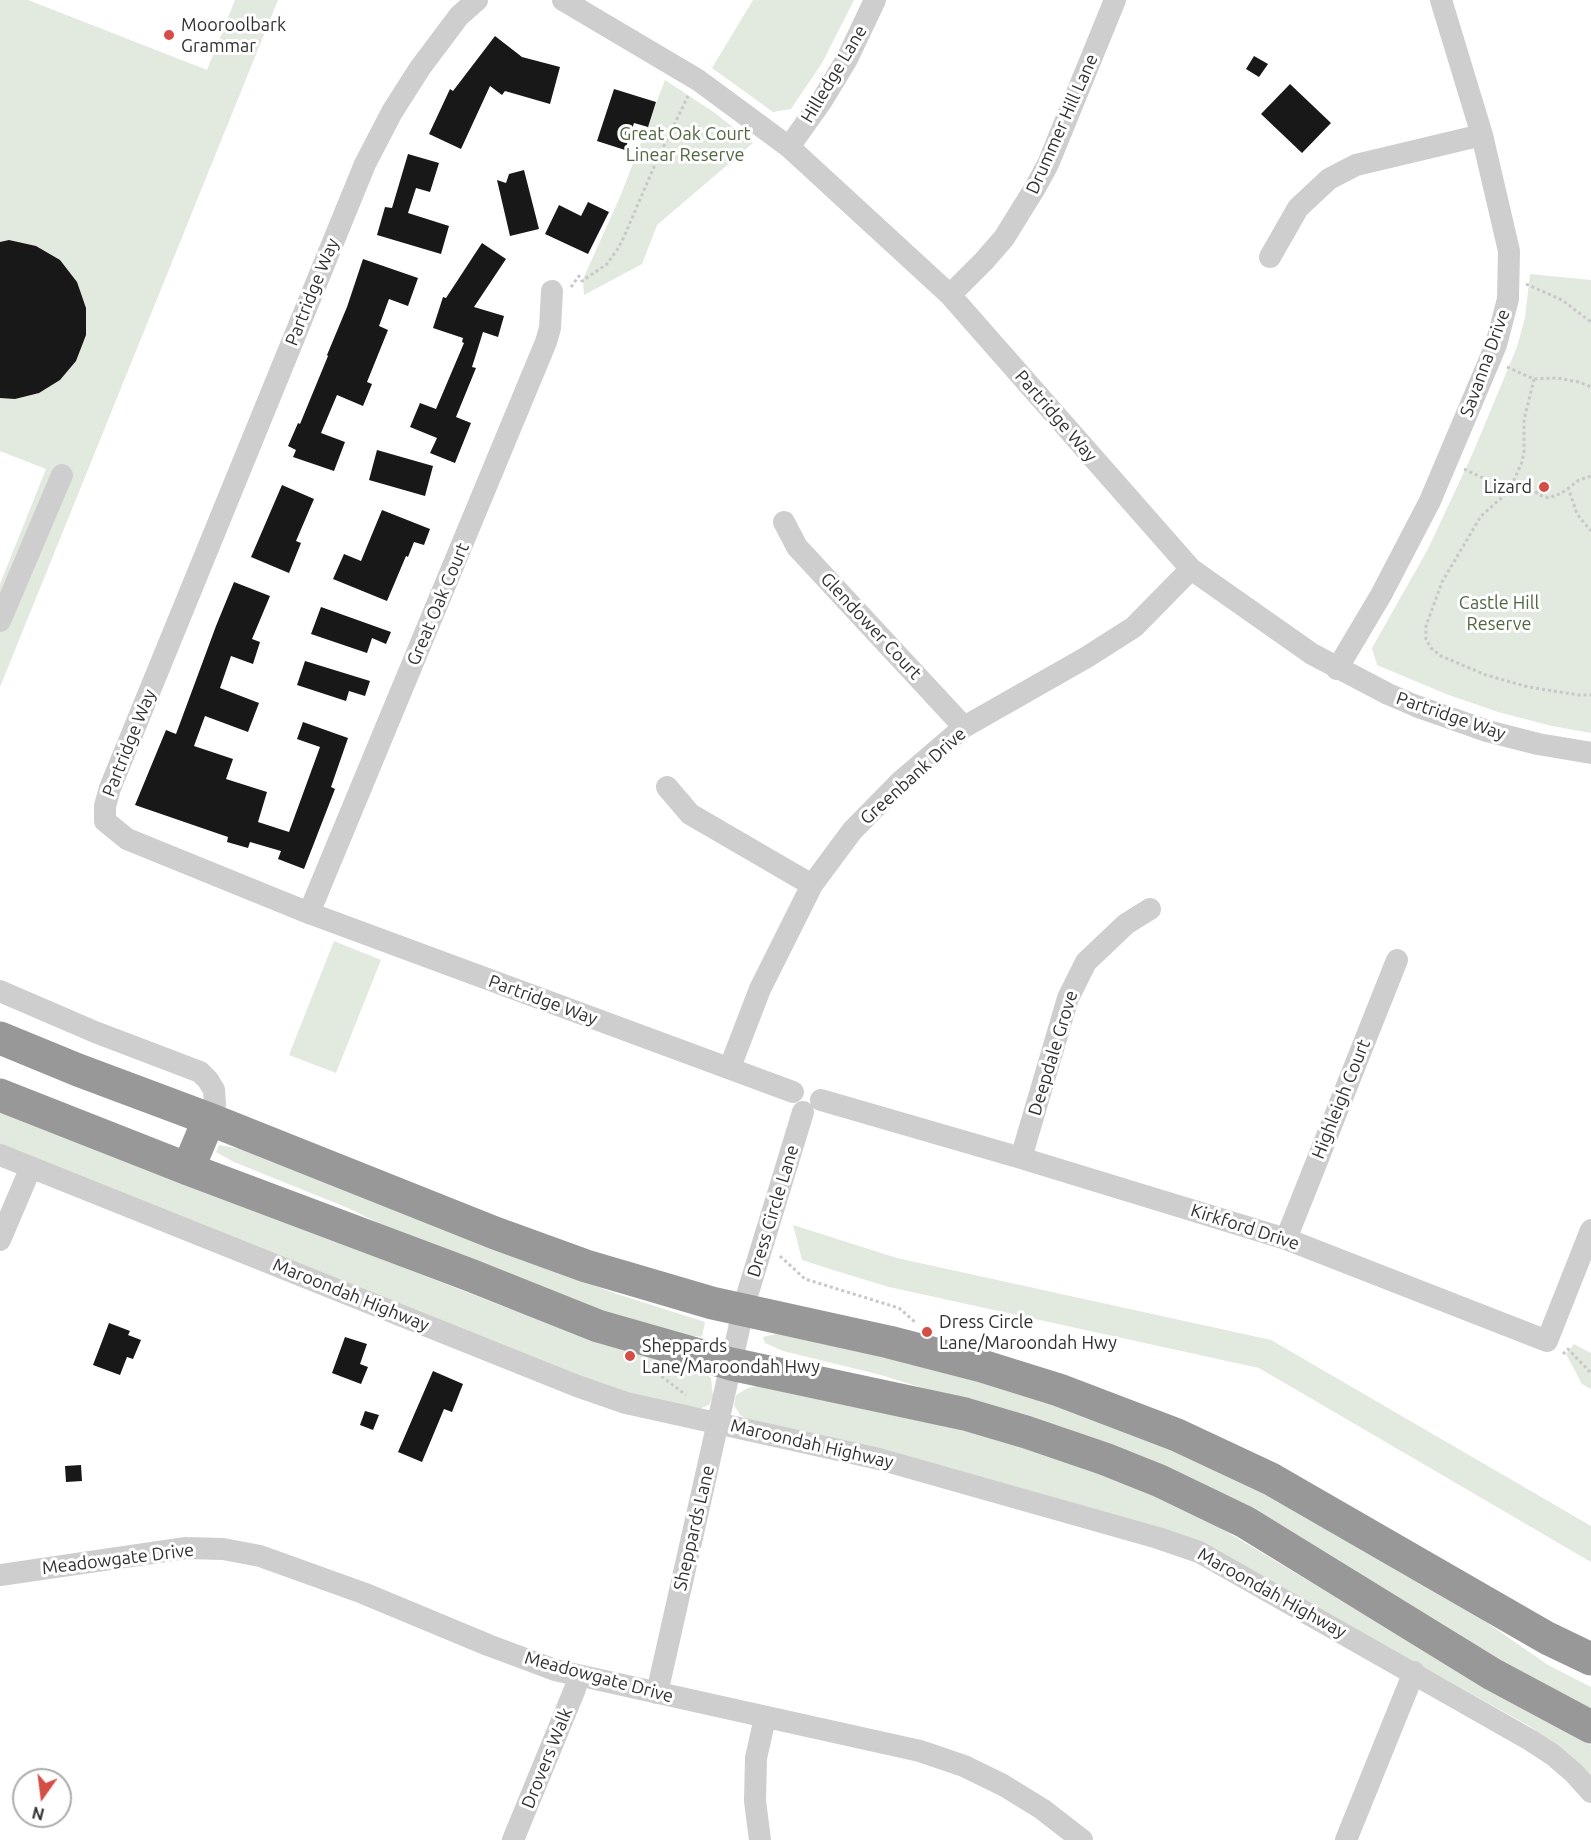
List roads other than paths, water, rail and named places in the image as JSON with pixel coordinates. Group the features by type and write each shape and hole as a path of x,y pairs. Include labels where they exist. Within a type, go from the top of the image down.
{"highway":[{"path":"0,1038 495,1233 586,1266 651,1287 743,1311 889,1342 982,1366 1059,1390 1177,1435 1280,1484 1547,1638 1591,1659"},
{"path":"0,1095 598,1326 731,1364 965,1414 1105,1459 1160,1481 1245,1522 1492,1674 1591,1727"},
{"path":"188,1169 209,1119"}],"street":[{"name":"Partridge Way","path":"477,0 459,16 420,68 392,112 365,164 110,788 105,806 105,821 127,839 309,913 730,1067 806,1101"},
{"name":"Partridge Way","path":"563,0 698,80 789,147 950,296 1191,569 1312,654 1337,669 1416,706 1486,731 1538,744 1591,753"},
{"name":"Hilledge Lane","path":"789,147 821,102 847,59 875,0"},
{"name":"Drummer Hill Lane","path":"950,296 1004,238 1035,188 1048,164 1115,0"},
{"name":"Savanna Drive","path":"1337,669 1381,595 1448,462 1496,345 1508,299 1509,250 1482,135 1441,0"},
{"path":"1270,257 1298,208 1329,178 1356,165 1482,135"},
{"name":"Great Oak Court","path":"309,913 546,342 550,328 552,291"},
{"path":"0,621 62,475"},
{"name":"Glendower Court","path":"784,522 797,547 964,727"},
{"name":"Greenbank Drive","path":"730,1067 760,989 812,885 852,831 901,781 964,727 1087,657 1134,627 1191,569"},
{"path":"667,787 690,814 812,885"},
{"name":"Deepdale Grove","path":"1021,1158 1068,998 1086,962 1126,924 1150,909"},
{"name":"Highleigh Court","path":"1286,1239 1397,960"},
{"path":"0,991 94,1032 200,1072 214,1090 215,1104 209,1119"},
{"name":"Kirkford Drive","path":"806,1101 1021,1158 1286,1239 1547,1341 1591,1230"},
{"name":"Dress Circle Lane","path":"731,1364 743,1311 806,1101"},
{"name":"Maroondah Highway","path":"0,1155 577,1386 627,1403 879,1459 1158,1538 1199,1552 1414,1672 1553,1755 1591,1792"},
{"path":"0,1240 32,1167"},
{"name":"Sheppards Lane","path":"657,1693 731,1364"},
{"name":"Meadowgate Drive","path":"0,1575 186,1548 223,1549 260,1556 294,1567 531,1662 765,1718 920,1751 964,1766 1003,1785 1042,1809 1082,1840"},
{"path":"1346,1840 1414,1672"},
{"name":"Drovers Walk","path":"513,1840 575,1689 578,1675"},
{"path":"760,1840 755,1801 756,1758 765,1718"}],"place":[{"name":"Mooroolbark Grammar","path":"169,35"},
{"name":"Lizard","path":"1544,487"},
{"name":"Dress Circle Lane/Maroondah Hwy","path":"927,1332"},
{"name":"Sheppards Lane/Maroondah Hwy","path":"630,1356"}],"park label":[{"name":"Great Oak Court Linear Reserve","path":"685,144"},
{"name":"Castle Hill Reserve","path":"1499,613"}]}
